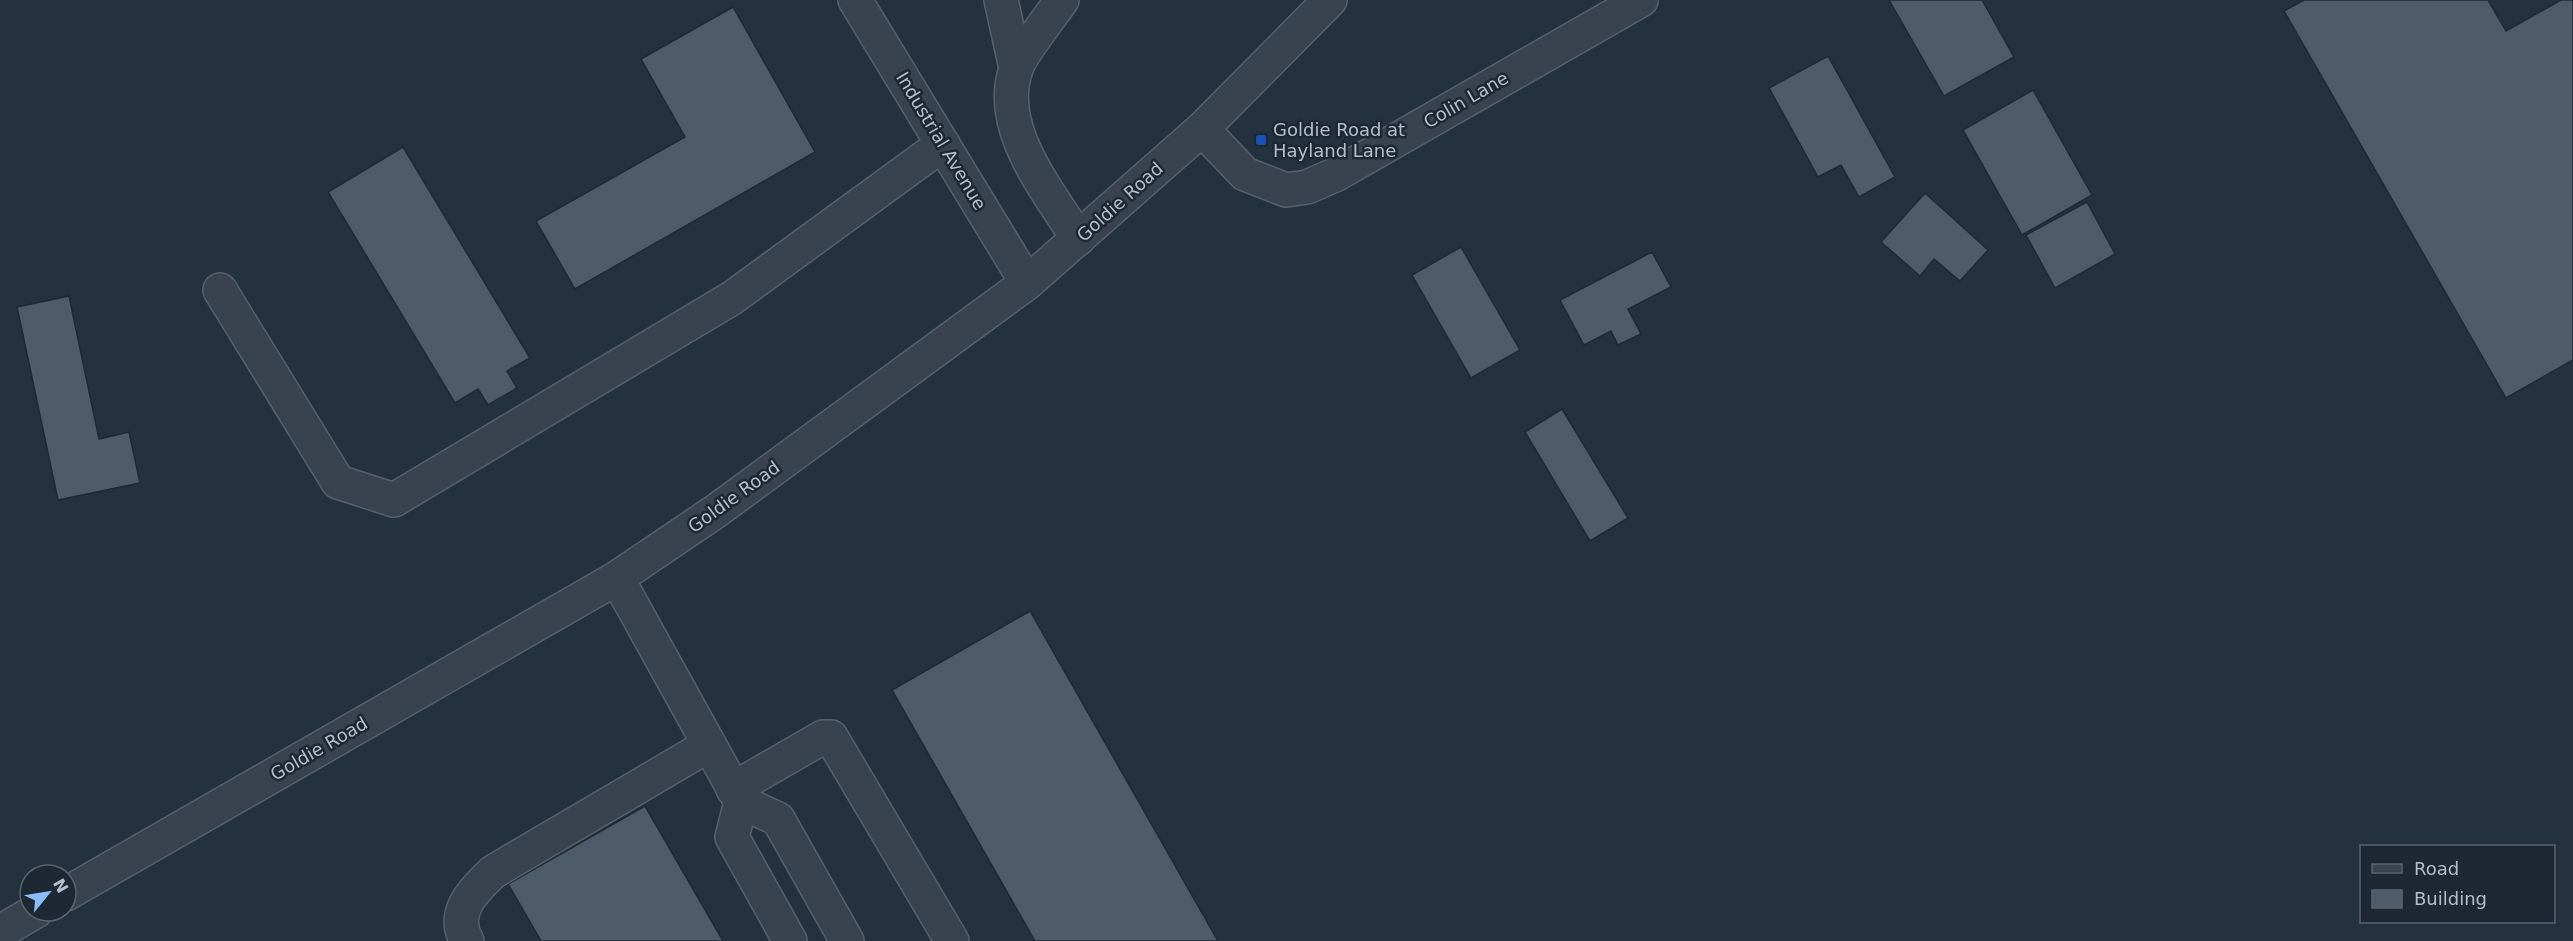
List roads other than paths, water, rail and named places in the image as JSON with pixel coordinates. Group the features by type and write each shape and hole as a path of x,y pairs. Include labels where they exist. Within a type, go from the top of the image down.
{"street":[{"name":"Industrial Avenue","path":"855,0 1027,283"},
{"path":"1001,0 1016,68 1010,111 1028,158 1078,239"},
{"path":"1016,68 1062,0"},
{"name":"Goldie Road","path":"78,887 617,578 716,511 1027,283 1202,129 1330,0"},
{"name":"Colin Lane","path":"1202,129 1245,174 1286,190 1307,188 1337,174 1641,0"},
{"path":"220,290 338,482 394,500 732,298 943,144"},
{"path":"617,578 737,796 778,819 845,940"},
{"path":"790,941 732,837 737,796 823,737 831,737 952,941"},
{"path":"467,941 463,934 461,913 472,891 493,872 709,745"},
{"path":"0,932 18,922"}],"place":[{"name":"Goldie Road at Hayland Lane","path":"1261,140"}]}
